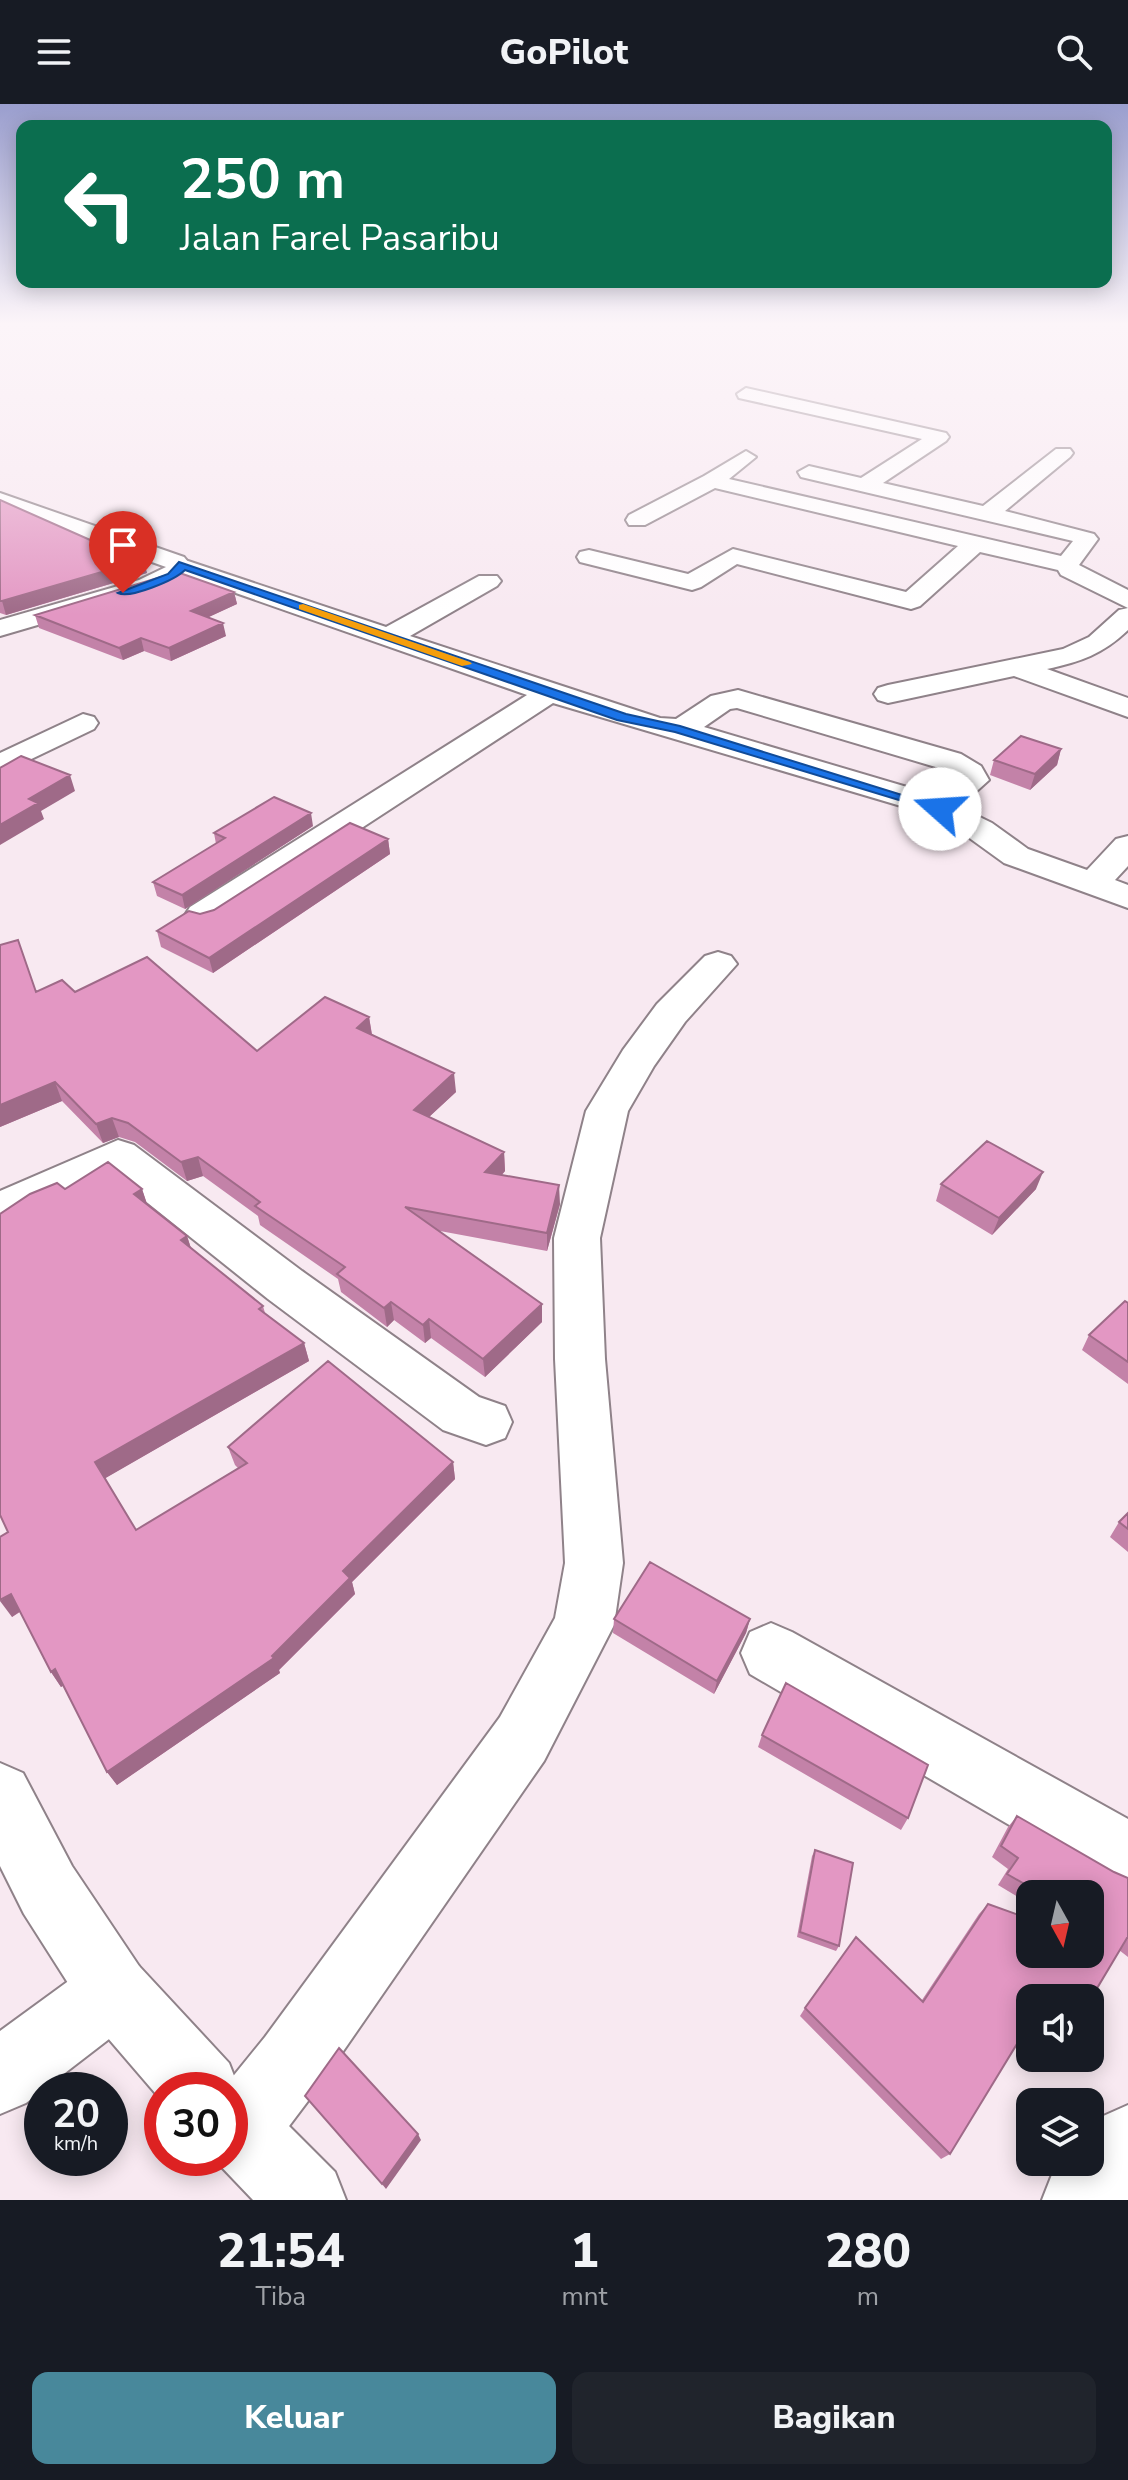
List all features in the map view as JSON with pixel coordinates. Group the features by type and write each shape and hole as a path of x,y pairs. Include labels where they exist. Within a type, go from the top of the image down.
{"street":[{"path":"862,420 939,437 864,485"},
{"path":"988,513 1063,453"},
{"path":"637,520 712,481 746,457"},
{"path":"809,472 1085,537 1067,565"},
{"path":"712,481 1067,565 1078,575 1128,600"},
{"path":"0,500 550,693 657,727 676,728 940,807 946,814 980,830 1016,856 1128,897"},
{"path":"589,557 692,582 733,556 911,601 976,543"},
{"path":"0,628 163,580 178,573 179,565"},
{"path":"388,637 488,581"},
{"path":"888,694 1020,669 1087,651 1128,616"},
{"path":"1020,669 1128,708"},
{"path":"203,915 550,693"},
{"path":"676,728 687,725 721,702 738,699 876,738 950,761 970,773 972,782 940,807"},
{"path":"0,765 83,723"},
{"path":"1093,884 1128,846"},
{"path":"248,2095 291,2063 522,1739 584,1625 594,1563 581,1372 577,1238 607,1111 637,1060 671,1013 718,964"},
{"path":"0,1210 118,1156 285,1285 462,1414 486,1422"},
{"path":"771,1653 1128,1856"},
{"path":"0,1796 48,1890 114,1991 186,2072"},
{"path":"0,2077 114,1991"},
{"path":"248,2140 307,2200"},
{"path":"1081,2200 1128,2144"}],"building":[{"path":"0,500 106,547 143,560 0,601"},
{"path":"177,572 234,592 191,611 223,623 169,648 141,638 119,648 35,615"},
{"path":"1021,736 1061,749 1035,774 994,760"},
{"path":"21,756 70,775 29,799 38,803 0,825 0,768"},
{"path":"274,797 311,813 182,895 153,882 225,838 214,833"},
{"path":"350,823 388,839 209,958 157,931 189,911 200,914 214,910"},
{"path":"18,940 36,992 62,980 75,992 147,957 257,1051 325,997 369,1017 357,1028 454,1073 414,1110 504,1152 485,1172 559,1185 547,1233 405,1207 542,1304 483,1359 429,1319 423,1325 391,1302 384,1308 337,1274 345,1267 255,1206 260,1202 198,1157 181,1162 128,1123 112,1118 96,1124 55,1082 0,1105 0,945"},
{"path":"987,1141 1043,1172 999,1218 941,1184"},
{"path":"108,1162 142,1189 134,1194 187,1236 181,1240 263,1306 259,1309 304,1343 95,1462 136,1530 247,1463 228,1447 328,1361 453,1462 343,1571 350,1578 272,1656 274,1658 107,1772 55,1669 51,1672 11,1594 0,1600 0,1537 8,1532 0,1515 0,1214 30,1194 57,1183 65,1189"},
{"path":"1125,1301 1128,1303 1128,1362 1089,1335"},
{"path":"1128,1513 1128,1529 1119,1522"},
{"path":"650,1562 750,1619 717,1681 614,1619"},
{"path":"786,1683 928,1765 908,1818 762,1735"},
{"path":"1017,1816 1128,1878 1128,1938 1100,1984 1016,1984 1016,2046 950,2154 805,2008 856,1937 923,2002 988,1904 1016,1914 1016,1968 1104,1968 1104,1880 1018,1880 1007,1874 1018,1858 1001,1846"},
{"path":"815,1850 853,1863 839,1946 800,1932"},
{"path":"339,2048 418,2134 382,2184 305,2096"}],"slow traffic":[{"path":"303,607 466,664"}],"route":[{"path":"123,593 178,573 179,565 622,717 666,729 676,728 940,809"}]}
